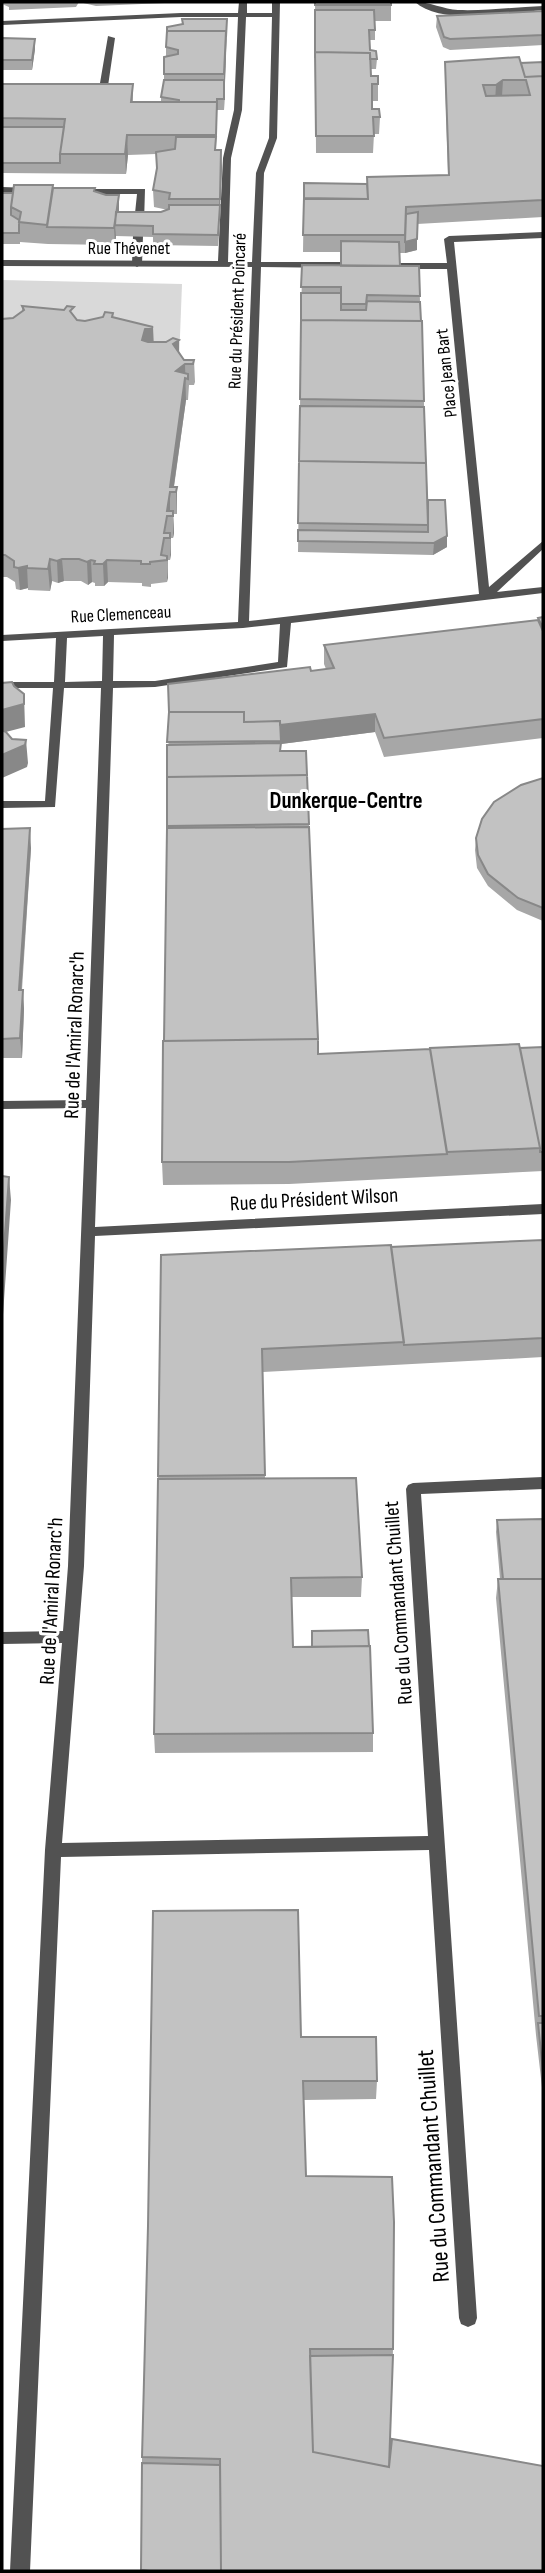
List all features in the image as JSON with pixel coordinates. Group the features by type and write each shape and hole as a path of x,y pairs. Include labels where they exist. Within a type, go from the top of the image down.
{"street":[{"path":"223,264 227,158 238,110 243,2"},
{"name":"Rue du Président Poincaré","path":"243,625 261,164 273,138 276,2"},
{"path":"419,2 427,9 444,12 543,8"},
{"path":"2,23 277,15"},
{"path":"79,86 104,86 111,38"},
{"path":"2,190 40,191"},
{"path":"66,191 142,191 139,223"},
{"name":"Place Jean Bart","path":"485,597 449,239 543,235"},
{"path":"137,264 138,236"},
{"name":"Rue Thévenet","path":"2,263 341,265"},
{"path":"399,266 453,266"},
{"path":"485,597 543,544"},
{"path":"243,625 543,590"},
{"path":"2,685 155,684 284,665 286,620"},
{"name":"Rue Clemenceau","path":"2,638 243,625"},
{"name":"Rue de l'Amiral Ronarc'h","path":"20,2571 53,1850 71,1637 109,633"},
{"path":"2,805 51,805 62,635"},
{"path":"2,1105 92,1104"},
{"name":"Rue du Président Wilson","path":"87,1232 543,1209"},
{"name":"Rue du Commandant Chuillet","path":"468,2318 413,1489 543,1483"},
{"path":"2,1638 71,1637"},
{"path":"53,1850 437,1843"}],"shaded area":[{"path":"2,280 182,284 179,362 2,339"}],"building":[{"path":"315,2 391,2 391,5 315,5"},
{"path":"315,10 374,10 375,30 369,30 370,50 376,51 377,59 370,59 370,53 315,52"},
{"path":"543,11 543,35 450,39 444,37 437,16"},
{"path":"182,19 227,19 226,37 226,31 167,31 167,27 183,24"},
{"path":"167,31 226,31 224,74 164,74 164,57 178,54 178,50 166,47"},
{"path":"2,38 35,39 32,60 2,60"},
{"path":"315,52 370,53 371,76 378,76 378,84 372,84 372,109 379,109 380,117 373,117 374,136 316,136"},
{"path":"519,57 525,77 543,76 543,200 406,207 405,235 303,235 304,198 368,199 367,177 449,175 445,62","holes":["503,80 526,80 530,95 486,96 483,85 496,85"]},
{"path":"543,62 543,76 525,77 521,63"},
{"path":"164,80 224,80 224,99 217,99 217,102 179,102 161,97"},
{"path":"2,84 133,84 131,102 217,102 216,135 127,135 125,154 60,154 65,119 2,118"},
{"path":"2,127 64,127 60,163 2,163"},
{"path":"176,137 216,137 215,150 221,150 220,199 169,199 170,193 153,190 157,168 156,152 175,149"},
{"path":"304,183 367,184 368,199 304,199"},
{"path":"14,185 53,185 47,225 19,222 21,212 11,207"},
{"path":"53,188 95,188 94,191 106,195 119,195 114,228 47,227"},
{"path":"2,193 13,193 11,215 19,220 19,233 2,233"},
{"path":"169,205 220,205 218,235 153,234 153,226 115,225 116,212 161,212 169,209"},
{"path":"418,212 417,239 405,242 406,214"},
{"path":"341,241 399,242 400,266 341,266"},
{"path":"302,265 419,266 420,296 367,295 366,304 341,304 341,287 301,287"},
{"path":"301,293 341,293 341,310 366,310 367,301 420,302 421,321 301,320"},
{"path":"22,306 64,310 67,306 74,307 70,311 77,320 85,321 103,317 105,312 113,313 112,317 153,327 145,329 142,340 179,340 173,344 184,360 194,360 193,364 185,364 176,371 188,374 188,379 185,378 170,487 177,487 176,492 170,492 167,511 173,511 173,516 167,516 164,533 170,533 170,538 164,538 161,555 167,556 167,560 141,564 141,561 107,560 103,564 94,564 95,561 91,560 50,559 48,569 14,567 14,561 2,555 2,319 13,318 24,310"},
{"path":"301,320 422,321 424,401 300,399"},
{"path":"300,406 424,407 426,463 299,461"},
{"path":"299,461 426,463 428,525 298,523"},
{"path":"428,500 445,500 447,536 434,543 298,541 298,530 428,532"},
{"path":"538,620 543,631 543,719 384,738 375,714 280,725 280,721 244,722 244,712 169,712 168,684 310,667 311,671 334,668 324,645"},
{"path":"12,682 24,694 24,704 2,710 2,683"},
{"path":"169,712 244,712 244,722 280,721 281,741 167,742"},
{"path":"2,730 12,739 26,740 25,745 2,755"},
{"path":"281,743 280,751 306,751 307,775 167,777 167,745"},
{"path":"307,775 309,824 167,826 167,777"},
{"path":"543,778 543,908 518,898 488,874 478,855 476,838 482,819 494,802 521,785"},
{"path":"309,827 318,1039 164,1041 167,828"},
{"path":"30,828 19,990 23,990 20,1038 2,1039 2,829"},
{"path":"318,1039 318,1054 430,1049 447,1154 289,1162 162,1162 163,1041"},
{"path":"519,1044 540,1148 447,1152 430,1048"},
{"path":"543,1047 543,1152 540,1152 520,1048"},
{"path":"2,1176 9,1177 2,1276"},
{"path":"543,1240 543,1338 404,1345 391,1247"},
{"path":"391,1245 404,1342 262,1349 265,1475 158,1476 161,1255"},
{"path":"356,1478 362,1577 291,1578 293,1647 370,1646 373,1733 154,1734 158,1479"},
{"path":"543,1519 543,1579 503,1579 497,1520"},
{"path":"498,1579 543,1579 543,2016 539,2016"},
{"path":"368,1630 369,1646 312,1647 312,1631"},
{"path":"298,1910 301,2037 376,2037 377,2081 303,2081 306,2176 392,2177 394,2222 393,2349 310,2349 313,2452 389,2467 392,2439 543,2466 543,2571 221,2571 220,2459 142,2457 153,1911"},
{"path":"538,2023 543,2023 543,2072"},
{"path":"393,2355 389,2467 313,2452 310,2356"},
{"path":"142,2463 220,2465 221,2571 141,2570"}],"district":[{"name":"Dunkerque-Centre","path":"346,800"}]}
